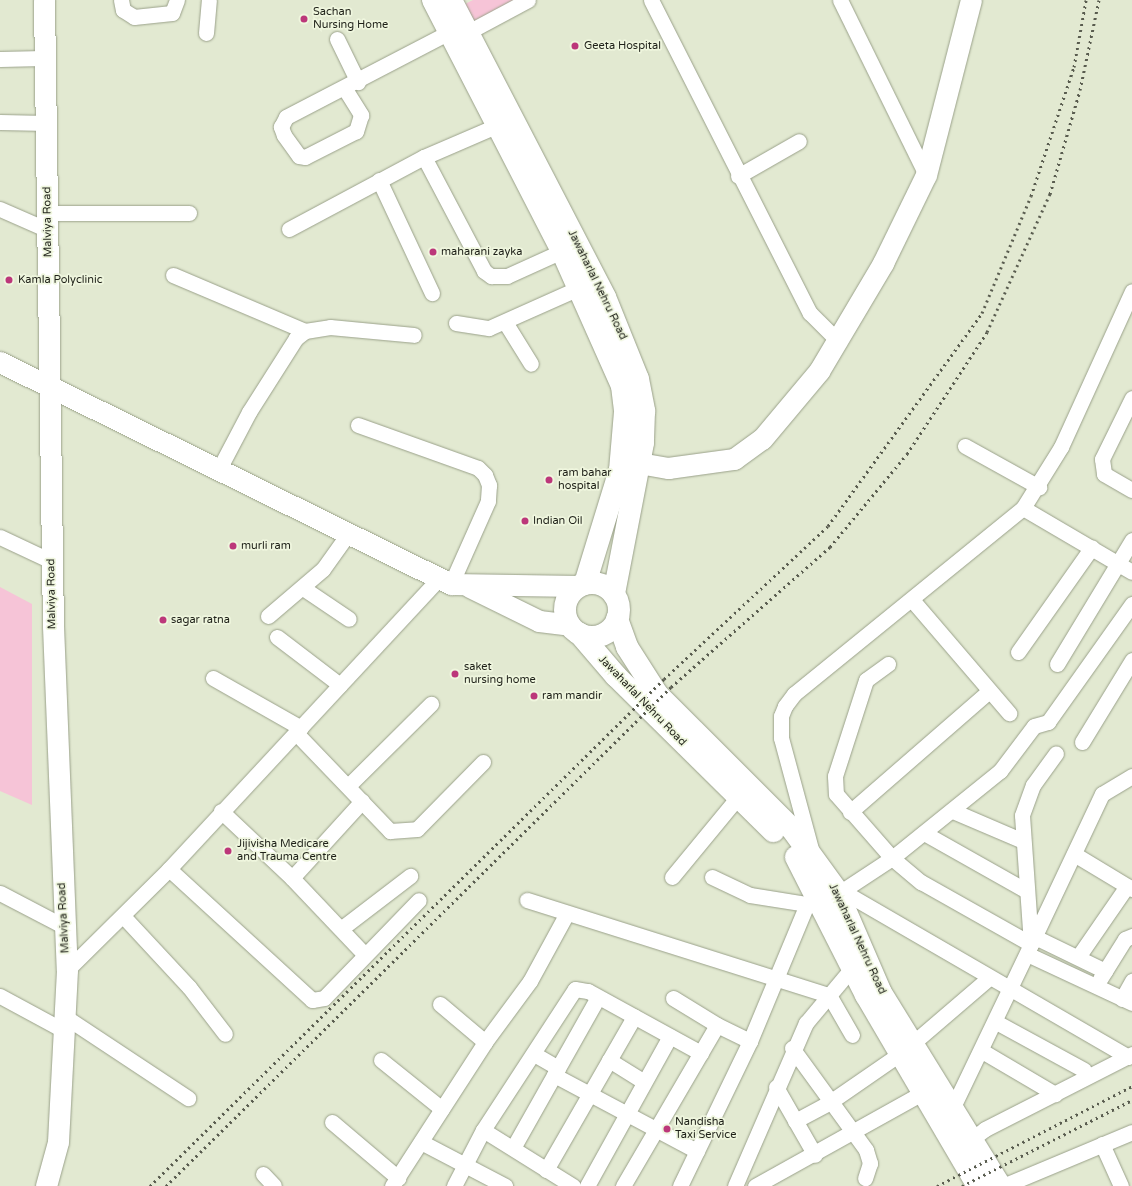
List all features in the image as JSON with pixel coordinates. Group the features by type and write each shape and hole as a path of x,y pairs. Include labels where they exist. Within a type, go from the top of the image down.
{"highway":[{"name":"Jawaharlal Nehru Road","path":"433,0 458,32 629,350 644,411 631,461 582,585 570,595 565,607 575,629 616,676 793,852 826,895 881,993 907,1048 924,1092 965,1144 1002,1186"},
{"name":"Jawaharlal Nehru Road","path":"451,0 458,32 496,126 562,251 622,386 631,461 614,594 619,606 618,619 627,647 657,694 792,829 814,858 852,968 907,1048 952,1109 978,1186"},
{"path":"582,585 604,586 614,594"},
{"path":"575,629 599,636 610,629 618,619"}],"street":[{"name":"Malviya Road","path":"44,0 43,58 47,123 48,388 51,561 63,926 67,970 63,1023 58,1142 46,1186"},
{"path":"121,0 123,10 134,17 172,13 177,0"},
{"path":"206,33 209,0"},
{"path":"337,39 352,85 361,115 356,131 305,156 299,156 284,135 283,122 352,85 458,32 528,0"},
{"path":"651,0 738,176 810,313 839,342"},
{"path":"840,0 926,175"},
{"path":"631,461 668,468 734,458 762,439 839,342 883,263 926,175 971,0"},
{"path":"0,58 43,58"},
{"path":"0,122 47,123"},
{"path":"289,229 424,157 496,126"},
{"path":"738,176 799,141"},
{"path":"424,157 484,271 491,276 507,276 562,251"},
{"path":"380,180 432,293"},
{"path":"0,209 48,222 189,213"},
{"path":"173,275 304,331 330,327 414,336"},
{"path":"456,323 489,328 579,288"},
{"path":"814,858 781,738 781,716 794,694 913,601 1023,508 1039,487 1132,291"},
{"path":"505,322 531,364"},
{"path":"218,471 249,412 296,338 304,331"},
{"path":"0,362 48,388 218,471 451,582 539,621 575,629"},
{"path":"1132,398 1102,459 1102,468 1108,477 1132,490"},
{"path":"67,970 169,869 221,811 340,686 451,582 488,501 489,485 485,474 478,468 358,425"},
{"path":"965,446 1039,487"},
{"path":"1023,508 1126,567"},
{"path":"268,616 303,588 323,569 348,534"},
{"path":"0,537 51,561"},
{"path":"1057,664 1126,567 1132,540"},
{"path":"1018,652 1092,548"},
{"path":"451,582 582,585"},
{"path":"303,588 349,619"},
{"path":"913,601 988,692 1009,712"},
{"path":"680,1186 750,1041 775,978 826,895 892,858 953,811 1000,771 1034,726 1048,722 1132,604"},
{"path":"277,637 340,686"},
{"path":"1082,742 1132,660"},
{"path":"888,664 866,680 835,776 836,794 850,812 892,858 921,882 1031,945 1095,986 1127,1001 1132,981"},
{"path":"212,678 298,731 390,831 409,832 417,829 483,762"},
{"path":"850,812 988,692"},
{"path":"348,786 431,704"},
{"path":"1031,945 1021,840 1022,815 1033,786 1056,753"},
{"path":"952,1109 996,1022 1102,794 1132,776"},
{"path":"672,877 738,797"},
{"path":"292,878 362,801"},
{"path":"221,811 292,878 342,928 365,955"},
{"path":"953,811 1021,840"},
{"path":"924,834 1026,890"},
{"path":"1074,854 1130,887 1078,957"},
{"path":"169,869 312,1000 324,998 419,900"},
{"path":"342,928 410,876"},
{"path":"712,877 750,895 826,895 1011,988 1130,1055"},
{"path":"0,893 63,926"},
{"path":"527,900 828,994 852,1036"},
{"path":"332,1122 395,1182 485,1042 530,981 567,913"},
{"path":"123,916 189,987 225,1034"},
{"path":"1095,986 1125,939 1132,936"},
{"path":"1031,945 1078,957 1105,971"},
{"path":"735,1186 792,1048 806,1023 828,994 852,968"},
{"path":"795,1121 830,1102 907,1048 990,977"},
{"path":"454,1186 483,1130 575,989 598,997 700,1053"},
{"path":"0,996 63,1023 188,1098"},
{"path":"513,1148 598,997"},
{"path":"673,998 717,1025 750,1041"},
{"path":"440,1004 485,1042"},
{"path":"546,1170 634,1017"},
{"path":"996,1022 1084,1070"},
{"path":"623,1186 717,1025"},
{"path":"587,1186 629,1114 643,1081 670,1036"},
{"path":"792,1048 870,1158 865,1178"},
{"path":"982,1051 1055,1094"},
{"path":"534,1054 556,1072 590,1094 697,1151"},
{"path":"965,1144 1055,1094 1130,1055"},
{"path":"381,1060 442,1109"},
{"path":"609,1060 643,1081"},
{"path":"776,1087 815,1155"},
{"path":"755,1186 854,1134 924,1092"},
{"path":"483,1130 573,1186"},
{"path":"1002,1186 1132,1132"},
{"path":"421,1142 505,1186"},
{"path":"1102,1144 1121,1186"},
{"path":"263,1174 274,1186"}],"shaded area":[{"path":"473,0 523,0 473,26 463,5"},
{"path":"0,587 32,604 32,805 0,791"}],"railway":[{"path":"150,1186 664,679 828,526 982,313 1031,196 1074,67 1086,0"},
{"path":"166,1186 671,687 830,547 907,454 987,332 1050,194 1080,90 1099,0"},
{"path":"937,1186 1132,1086"},
{"path":"962,1186 1132,1100"}],"place":[{"name":"Sachan Nursing Home","path":"304,19"},
{"name":"Geeta Hospital","path":"575,46"},
{"name":"maharani zayka","path":"433,252"},
{"name":"Kamla Polyclinic","path":"9,280"},
{"name":"ram bahar hospital","path":"549,480"},
{"name":"Indian Oil","path":"525,521"},
{"name":"murli ram","path":"233,546"},
{"name":"sagar ratna","path":"163,620"},
{"name":"saket nursing home","path":"455,674"},
{"name":"ram mandir","path":"534,696"},
{"name":"Jijivisha Medicare and Trauma Centre","path":"228,851"},
{"name":"Nandisha Taxi Service","path":"667,1129"}]}
